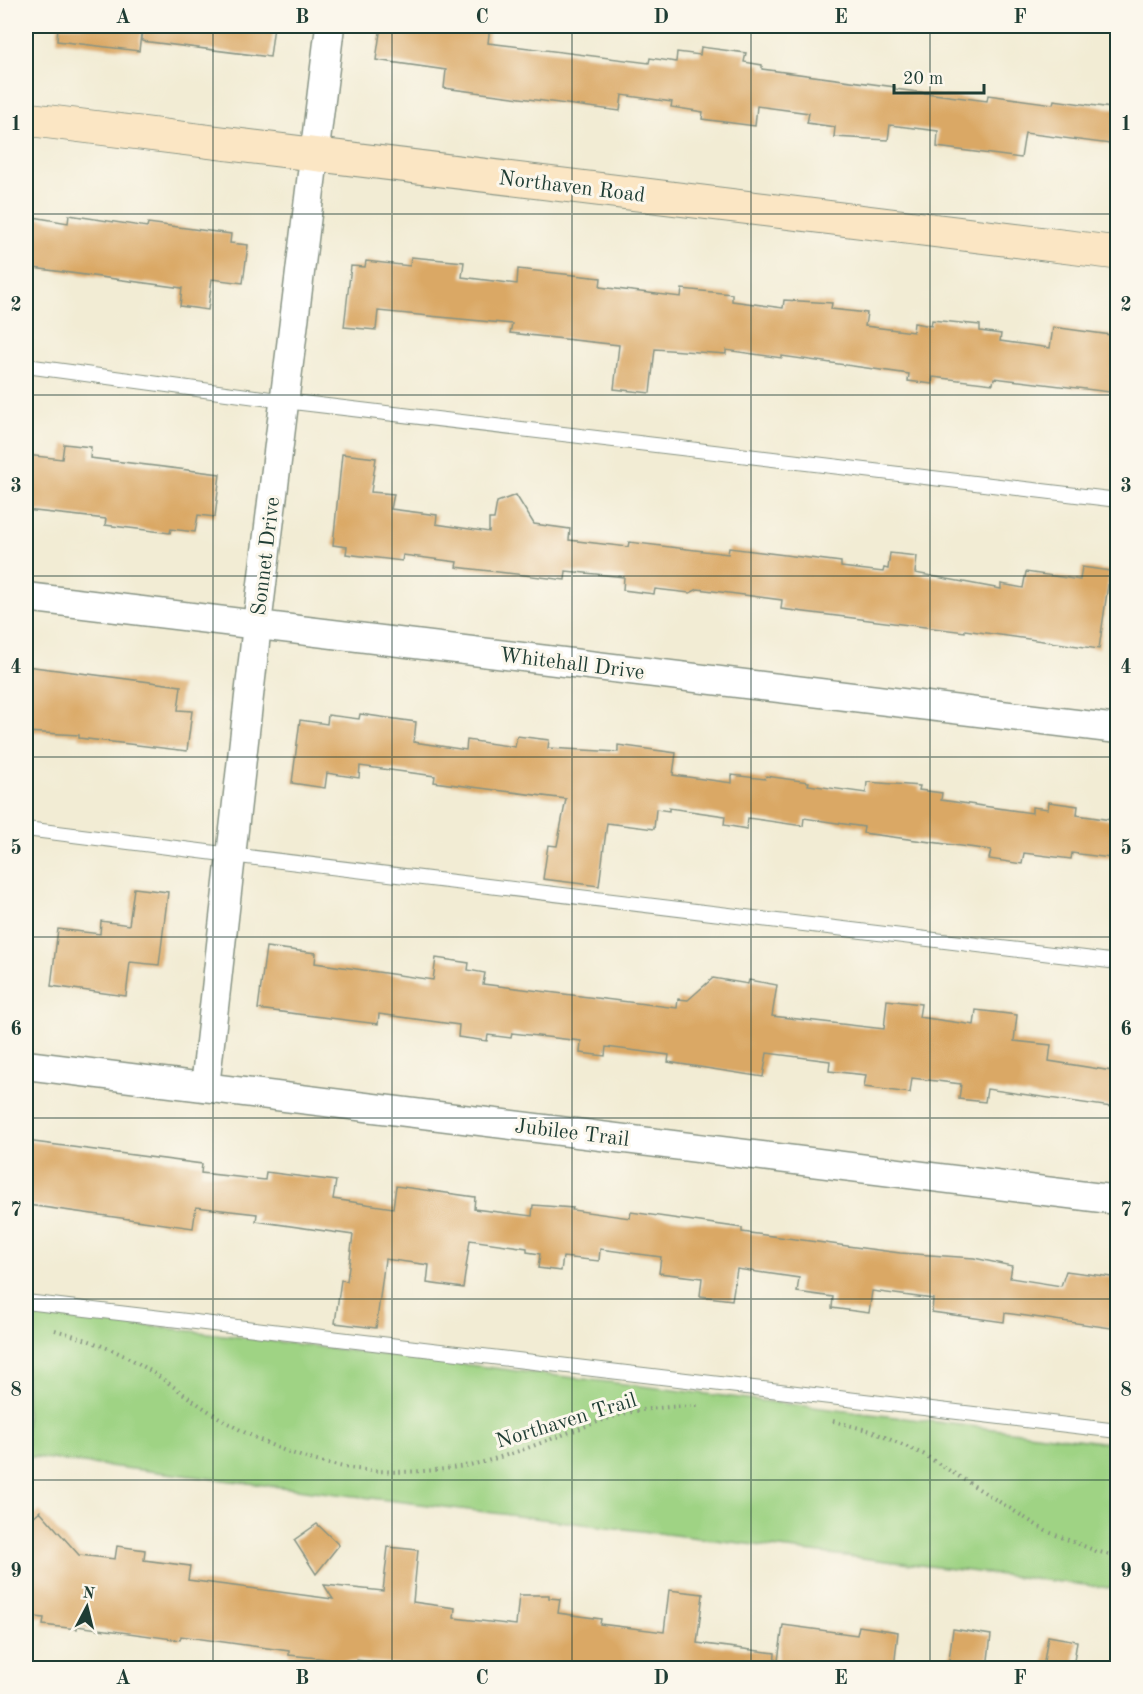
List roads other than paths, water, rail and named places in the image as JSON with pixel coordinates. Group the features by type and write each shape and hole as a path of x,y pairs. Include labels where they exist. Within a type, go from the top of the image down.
{"street":[{"name":"Sonnet Drive","path":"205,1087 257,624 330,26"},
{"name":"Northaven Road","path":"26,119 1118,253"},
{"name":"Whitehall Drive","path":"26,597 1118,729"},
{"name":"Jubilee Trail","path":"26,1065 1118,1200"}],"lane":[{"path":"26,366 285,401 1118,500"},
{"path":"26,829 1118,962"},
{"path":"26,1302 1118,1431"}]}
